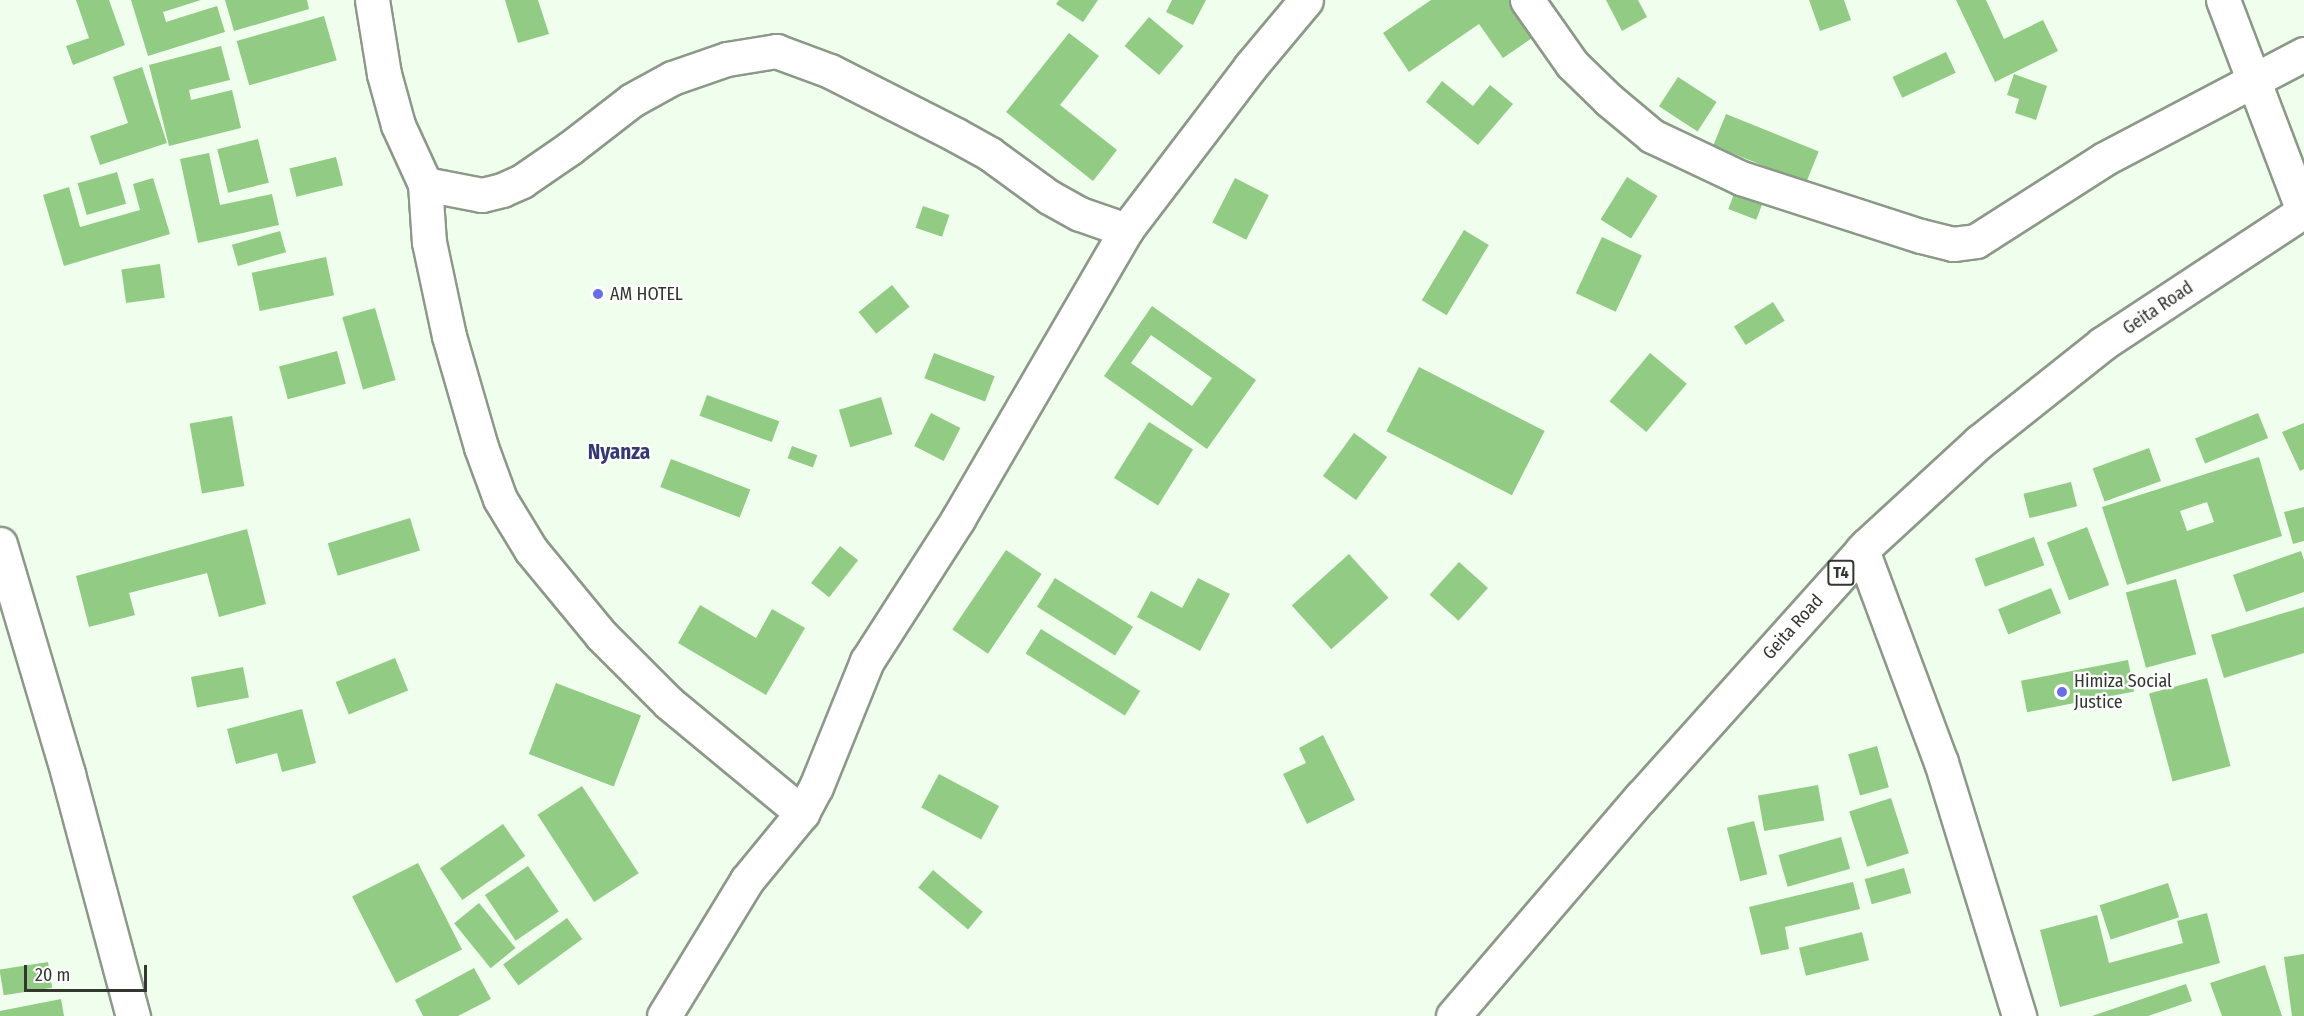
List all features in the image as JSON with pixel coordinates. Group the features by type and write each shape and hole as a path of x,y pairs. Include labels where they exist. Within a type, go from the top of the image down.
{"main road":[{"path":"372,0 384,74 398,125 424,184 429,242 449,336 481,447 500,499 531,550 601,635 669,703 802,813"},
{"path":"664,1016 747,880 802,813 816,787 867,661 958,519 1126,230 1250,67 1306,0"},
{"path":"1527,0 1572,63 1652,136 1741,178 1921,236 1953,244 1976,241 2104,159 2304,54"},
{"path":"2223,0 2304,211"},
{"path":"424,184 482,195 502,190 522,181 632,100 672,78 727,59 776,51 830,70 990,154 1049,196 1080,214 1126,230"},
{"name":"Geita Road","path":"1453,1016 1641,796 1862,549 1979,442 2102,344 2304,211"},
{"path":"0,544 68,774 133,1016"},
{"path":"1862,549 1941,762 2019,1016"}],"building":[{"path":"76,0 109,0 125,45 73,65 66,46 89,38"},
{"path":"131,0 201,0 163,12 166,22 217,6 225,32 148,56"},
{"path":"225,0 307,0 309,9 234,31"},
{"path":"505,0 538,0 549,34 518,43"},
{"path":"1059,0 1098,0 1083,22 1056,4"},
{"path":"1172,0 1206,0 1193,25 1166,12"},
{"path":"1431,0 1510,0 1535,36 1503,58 1479,24 1409,72 1383,33"},
{"path":"1606,0 1638,0 1647,17 1622,31"},
{"path":"1809,0 1844,0 1851,20 1820,31"},
{"path":"1956,0 1986,0 2004,39 2043,20 2058,51 1995,82"},
{"path":"324,16 337,60 249,85 237,41"},
{"path":"1149,17 1183,46 1159,75 1125,46"},
{"path":"1069,33 1099,56 1060,105 1117,150 1093,181 1006,112"},
{"path":"221,46 230,80 189,90 191,100 232,90 241,128 169,146 149,65"},
{"path":"1946,52 1956,73 1902,98 1893,77"},
{"path":"142,67 167,143 100,165 90,136 128,123 113,77"},
{"path":"2014,74 2047,86 2036,120 2015,113 2019,99 2007,95"},
{"path":"1678,77 1717,102 1698,131 1659,106"},
{"path":"1442,81 1473,106 1490,85 1513,104 1478,145 1426,102"},
{"path":"1726,114 1819,151 1806,183 1713,146"},
{"path":"258,139 269,183 228,193 217,149"},
{"path":"209,153 220,205 272,194 279,225 198,243 180,159"},
{"path":"336,157 343,185 296,197 289,169"},
{"path":"117,172 126,204 87,215 78,183"},
{"path":"1627,177 1658,196 1631,238 1601,219"},
{"path":"153,178 170,234 64,266 43,195 69,187 80,227 140,210 133,184"},
{"path":"1235,178 1269,195 1246,240 1212,223"},
{"path":"1734,194 1762,205 1756,220 1728,209"},
{"path":"923,206 949,215 942,237 916,228"},
{"path":"1464,230 1489,245 1447,315 1422,300"},
{"path":"280,231 286,252 238,266 232,245"},
{"path":"1602,237 1642,256 1616,312 1576,293"},
{"path":"326,257 334,295 260,311 252,273"},
{"path":"160,264 165,298 126,303 121,269"},
{"path":"892,285 910,307 876,334 859,312"},
{"path":"1773,302 1785,321 1746,345 1734,326"},
{"path":"1152,306 1256,380 1207,449 1104,376","holes":["1151,335 1212,378 1192,406 1131,363"]},
{"path":"375,308 396,380 363,389 342,317"},
{"path":"337,351 346,384 288,399 279,367"},
{"path":"934,353 995,376 985,402 924,378"},
{"path":"1650,353 1687,384 1646,432 1610,401"},
{"path":"1419,367 1545,431 1512,495 1386,431"},
{"path":"707,395 779,421 772,442 699,416"},
{"path":"881,397 892,434 850,447 839,410"},
{"path":"931,413 960,428 944,461 914,446"},
{"path":"2258,413 2268,438 2205,464 2195,438"},
{"path":"232,416 244,486 202,493 190,423"},
{"path":"1149,422 1193,450 1158,506 1114,478"},
{"path":"2304,423 2304,469 2300,471 2282,432"},
{"path":"1354,433 1387,457 1356,500 1323,476"},
{"path":"792,446 817,455 813,467 788,458"},
{"path":"2149,448 2161,481 2105,501 2093,469"},
{"path":"2259,457 2282,536 2127,585 2102,507","holes":["2207,502 2214,522 2187,531 2180,511"]},
{"path":"671,459 750,489 740,517 660,487"},
{"path":"2071,482 2077,506 2030,518 2023,494"},
{"path":"2304,507 2304,541 2293,544 2284,512"},
{"path":"410,518 420,551 338,576 328,543"},
{"path":"2087,527 2109,585 2069,600 2047,542"},
{"path":"247,529 266,604 219,617 207,573 129,593 135,615 89,627 76,576"},
{"path":"2034,537 2044,565 1985,587 1975,559"},
{"path":"840,546 858,560 829,597 811,583"},
{"path":"1006,550 1042,574 988,654 952,630"},
{"path":"2301,551 2304,560 2304,592 2246,612 2233,575"},
{"path":"1349,554 1388,598 1331,649 1292,606"},
{"path":"1459,562 1488,588 1459,621 1430,595"},
{"path":"1055,578 1133,627 1115,656 1037,607"},
{"path":"1198,578 1230,594 1200,651 1137,617 1151,591 1182,608"},
{"path":"2176,579 2196,654 2146,668 2126,592"},
{"path":"2051,588 2061,613 2008,634 1998,609"},
{"path":"700,605 756,638 772,609 805,628 766,695 678,643"},
{"path":"2304,607 2304,653 2224,678 2211,635"},
{"path":"1041,629 1140,691 1125,716 1026,654"},
{"path":"395,658 408,690 349,714 336,682"},
{"path":"2128,660 2134,691 2027,712 2021,681"},
{"path":"243,667 249,697 197,708 191,677"},
{"path":"2207,678 2231,766 2173,781 2149,694"},
{"path":"556,683 641,716 614,787 529,754"},
{"path":"302,709 316,763 282,772 277,753 236,764 227,729"},
{"path":"1323,735 1355,800 1307,824 1283,774 1306,763 1299,748"},
{"path":"1877,746 1889,787 1860,796 1848,754"},
{"path":"939,774 999,806 981,839 921,808"},
{"path":"1818,785 1824,820 1764,831 1758,796"},
{"path":"582,786 639,873 594,902 538,815"},
{"path":"1891,798 1909,853 1867,867 1849,812"},
{"path":"1754,821 1767,874 1740,881 1727,828"},
{"path":"503,824 525,856 462,900 440,868"},
{"path":"1841,837 1850,869 1788,887 1779,855"},
{"path":"418,863 462,949 396,983 352,897"},
{"path":"528,866 559,912 516,941 485,895"},
{"path":"1904,868 1911,893 1872,904 1865,879"},
{"path":"933,870 983,912 968,929 918,888"},
{"path":"1853,882 1860,909 1785,927 1789,949 1761,955 1749,907"},
{"path":"2168,883 2179,917 2111,939 2100,905"},
{"path":"479,903 516,948 491,968 454,923"},
{"path":"2207,913 2220,963 2060,1007 2040,930 2097,915 2109,963 2183,943 2177,921"},
{"path":"567,918 582,939 518,985 503,964"},
{"path":"1862,932 1869,960 1806,976 1799,948"},
{"path":"2304,954 2304,1016 2292,1016 2284,957"},
{"path":"48,962 52,988 4,995 0,970"},
{"path":"2265,965 2282,1016 2222,1016 2210,983"},
{"path":"474,968 491,999 458,1016 423,1016 415,1000"},
{"path":"2186,984 2192,1001 2148,1016 2092,1016"},
{"path":"61,999 64,1016 0,1016 0,1011"}],"place":[{"name":"AM HOTEL","path":"598,294"},
{"name":"Himiza Social Justice","path":"2062,692"}],"district":[{"name":"Nyanza","path":"619,452"}]}
